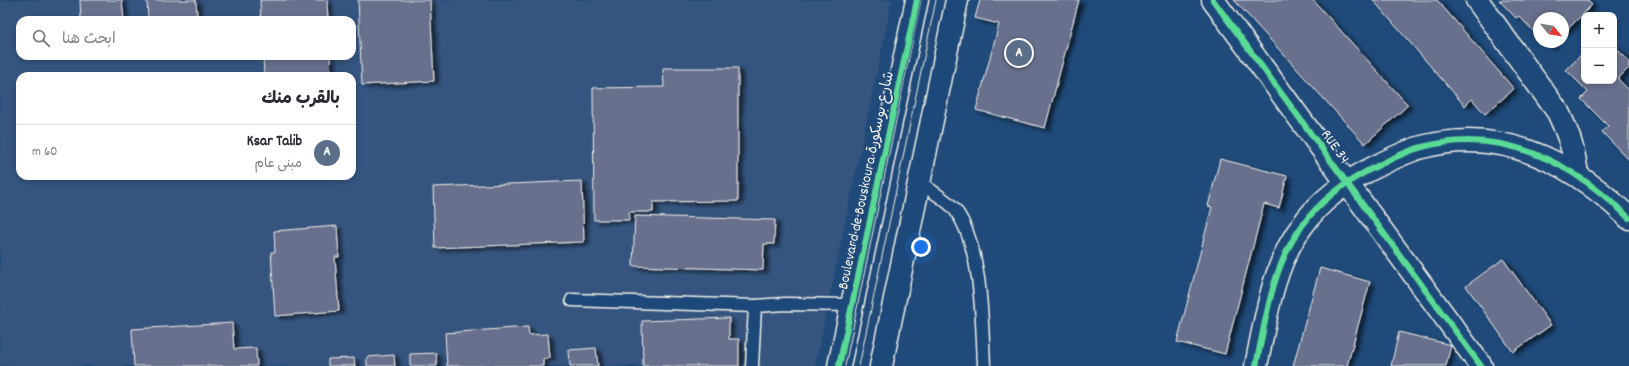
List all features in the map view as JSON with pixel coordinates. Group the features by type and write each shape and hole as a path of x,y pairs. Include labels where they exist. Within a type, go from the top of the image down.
{"street":[{"name":"Boulevard de Bouskoura شارع بوسكورة","path":"839,366 917,0"},
{"path":"881,366 957,0"},
{"name":"RUE 34","path":"1213,0 1479,365"},
{"path":"1478,0 1558,112 1568,132 1574,152 1577,175"},
{"path":"1256,366 1270,300 1283,257 1301,226 1318,207 1346,183 1367,170 1396,157 1421,148 1448,142 1475,141 1502,144 1528,151 1554,161 1608,197 1629,218"}],"lane":[{"path":"920,183 956,210 972,243 982,313 984,366"},
{"path":"572,300 756,306 784,304 851,305"},
{"path":"752,366 756,306"}],"shaded area":[{"path":"0,0 892,0 815,366 0,366"}],"building":[{"path":"80,0 122,0 124,16 81,16"},
{"path":"147,0 196,0 197,15 148,16"},
{"path":"260,0 327,0 328,16 261,16"},
{"path":"358,0 430,0 434,81 362,85"},
{"path":"980,0 1079,0 1045,128 976,110 999,24 975,18"},
{"path":"1234,0 1313,0 1408,105 1365,144"},
{"path":"1373,0 1437,0 1514,89 1485,114 1472,99 1465,106"},
{"path":"1499,0 1587,0 1592,5 1585,12 1581,12 1581,16 1569,28 1569,12 1533,12 1533,31 1519,16 1516,18"},
{"path":"1617,49 1629,61 1629,68 1618,79 1629,90 1629,160 1602,132 1608,126 1581,99 1588,92 1566,70 1581,55 1581,84 1617,84"},
{"path":"263,60 330,60 331,72 264,72"},
{"path":"663,68 738,68 738,201 653,202 653,212 629,212 629,220 594,220 593,88 664,87"},
{"path":"1220,159 1287,176 1279,208 1264,204 1225,354 1177,342 1212,207 1208,206"},
{"path":"582,181 584,242 435,248 433,187"},
{"path":"635,216 775,220 774,244 764,244 763,270 633,266"},
{"path":"337,226 339,257 335,257 339,311 275,316 271,252 275,252 274,231"},
{"path":"1503,259 1551,325 1513,352 1466,286"},
{"path":"1320,268 1370,282 1347,366 1293,366"},
{"path":"729,318 729,339 739,339 739,366 643,366 642,321"},
{"path":"232,323 234,349 256,348 257,366 134,366 132,329"},
{"path":"528,327 529,335 548,334 550,358 543,359 543,366 447,366 445,333"},
{"path":"1399,332 1451,345 1446,366 1391,366"},
{"path":"596,348 598,366 570,366 569,350"},
{"path":"436,353 437,366 410,366 410,354"},
{"path":"394,355 395,366 367,366 367,357"},
{"path":"354,358 355,366 328,366 328,359"}],"tram line":[{"path":"845,366 921,0"},
{"path":"859,366 936,0"}],"cycle path":[{"path":"839,366 917,0"},
{"path":"1213,0 1481,366"},
{"path":"1256,366 1267,312 1277,275 1292,242 1302,226 1318,207 1347,183 1405,153 1422,147 1452,142 1480,141 1508,145 1560,165 1584,180 1629,218"}],"place":[{"name":"Ksar Talib","path":"1019,53"}]}
